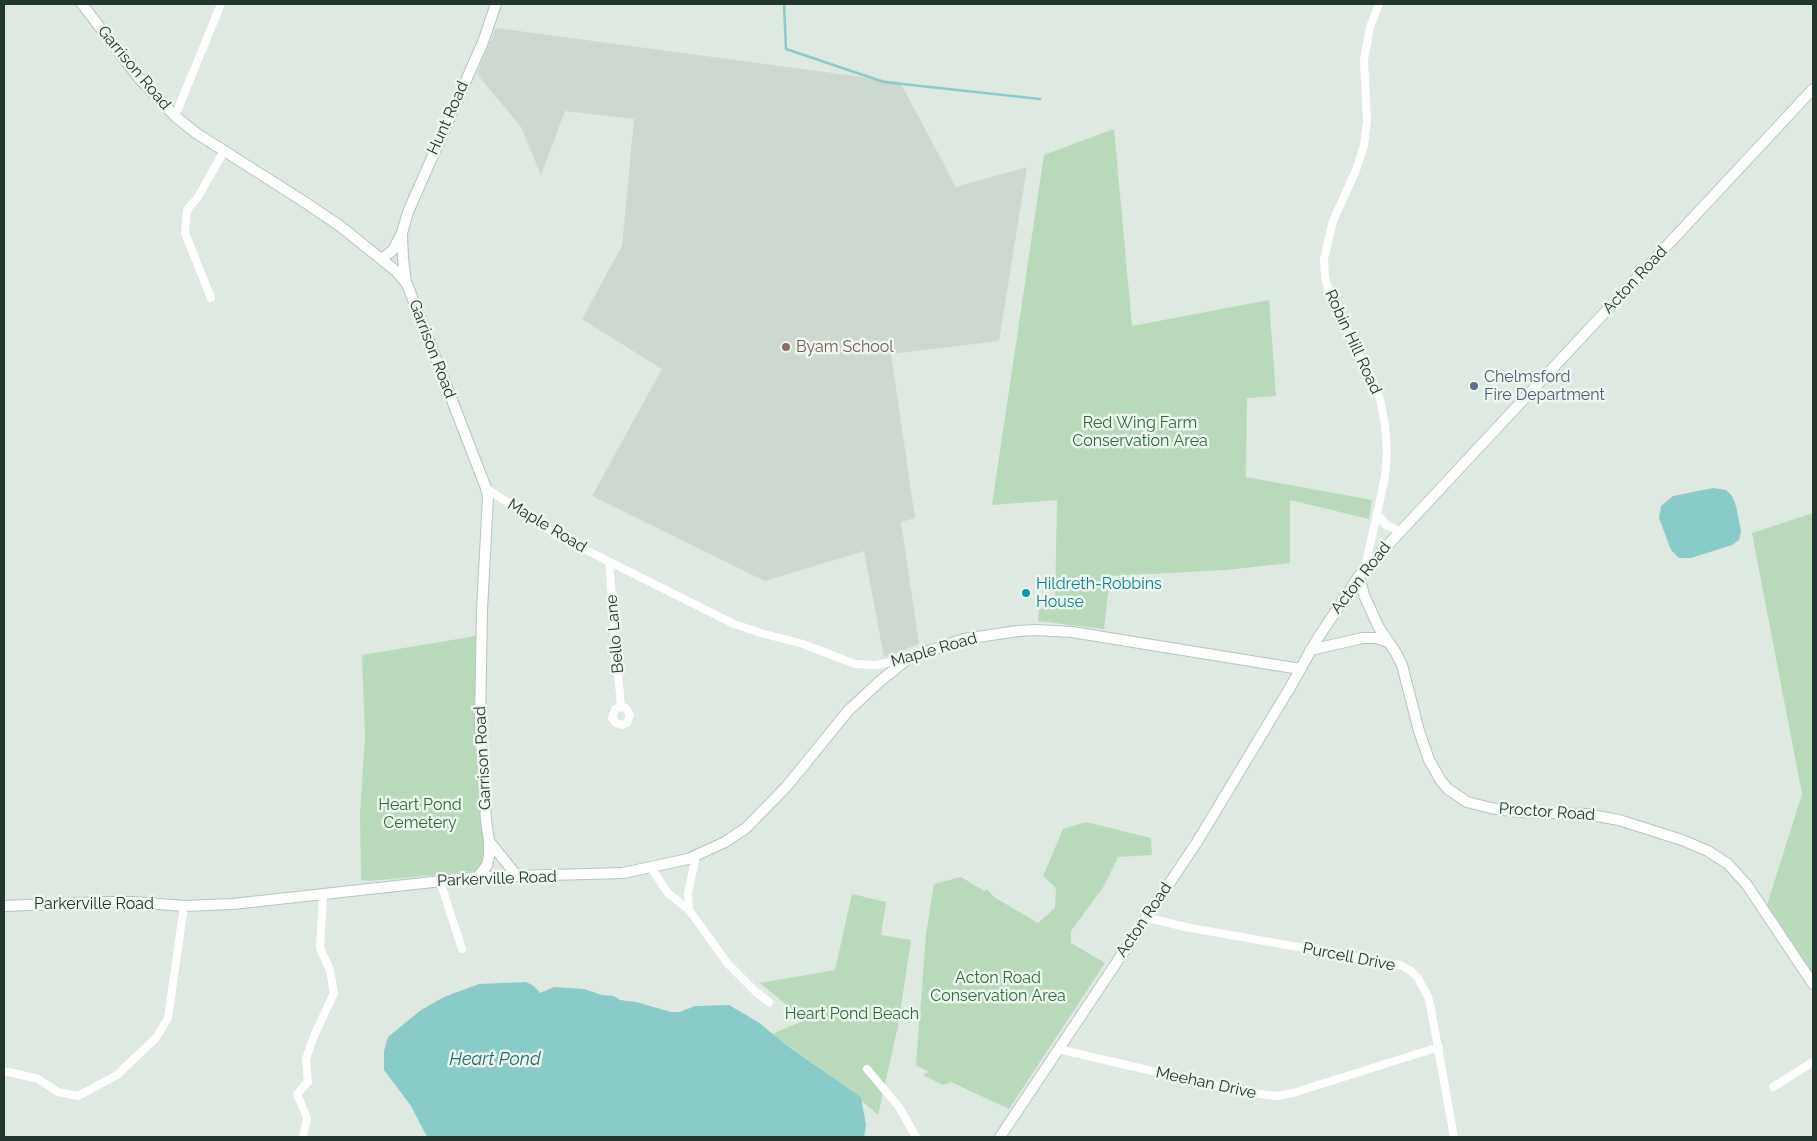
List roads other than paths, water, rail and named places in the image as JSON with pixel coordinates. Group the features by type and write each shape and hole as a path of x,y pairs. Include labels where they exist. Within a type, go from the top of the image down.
{"main road":[{"name":"Garrison Road","path":"82,4 139,78 175,116 196,133 322,213 382,259 407,284 486,488 488,506 482,590 480,723 489,841 487,865 478,877"},
{"name":"Hunt Road","path":"382,259 393,250 402,233 412,202 482,42 496,4"},
{"name":"Acton Road","path":"1000,1137 1208,825 1310,650 1362,572 1813,89"},
{"name":"Hunt Road","path":"402,233 402,258 407,284"},
{"name":"Proctor Road","path":"1362,572 1364,595 1378,626 1402,665 1419,731 1429,760 1448,789 1467,802 1491,808 1518,812 1586,814 1619,820 1682,840 1708,851 1728,864 1747,885 1813,984"},
{"name":"Maple Road","path":"909,658 964,639 1036,630 1072,632 1300,669"},
{"path":"1310,650 1350,639 1371,637 1388,642"},
{"name":"Parkerville Road","path":"4,906 133,902 184,906 234,904 478,877 623,873 652,868 696,856 725,842 746,828 787,786 848,711 909,658"},
{"path":"489,841 517,876"}],"street":[{"path":"175,116 221,4"},
{"name":"Robin Hill Road","path":"1362,572 1384,484 1387,451 1384,412 1370,375 1331,300 1325,278 1324,259 1332,221 1356,170 1364,146 1367,120 1364,54 1370,27 1379,4"},
{"path":"211,298 185,233 187,210 198,196 224,151"},
{"name":"Maple Road","path":"486,488 536,523 609,562 734,624 803,644 855,664 876,665 909,658"},
{"path":"1377,513 1386,525 1400,531"},
{"name":"Bello Lane","path":"609,562 621,707"},
{"path":"689,910 688,893 696,856"},
{"path":"652,868 668,893 689,910 728,964 756,992 769,1002"},
{"path":"440,881 462,950"},
{"path":"303,1137 307,1118 297,1094 308,1082 306,1059 314,1036 334,993 330,970 320,948 323,894"},
{"path":"4,1072 38,1079 58,1092 78,1096 117,1075 156,1038 168,1018 184,906"},
{"name":"Purcell Drive","path":"1145,917 1185,927 1400,966 1410,970 1418,978 1424,989 1431,1009 1454,1137"},
{"name":"Meehan Drive","path":"1058,1048 1242,1092 1277,1096 1293,1093 1439,1047"},
{"path":"1773,1087 1813,1062"},
{"path":"867,1069 899,1107 916,1137"}],"water":[{"path":"1713,488 1726,490 1732,496 1741,531 1739,540 1732,545 1691,558 1679,558 1671,550 1659,518 1661,506 1673,496"},
{"name":"Heart Pond","path":"526,982 534,986 540,993 554,987 584,989 671,1012 680,1012 695,1006 729,1005 758,1022 785,1044 861,1097 866,1125 864,1137 427,1137 411,1106 384,1070 384,1051 388,1037 421,1010 444,997 479,984"}],"waterway":[{"path":"784,4 786,49 884,82 1040,99"}],"place":[{"name":"Byam School","path":"786,347"},
{"name":"Chelmsford Fire Department","path":"1474,386"},
{"name":"Hildreth-Robbins House","path":"1026,593"}],"park label":[{"name":"Red Wing Farm Conservation Area","path":"1140,432"},
{"name":"Heart Pond Cemetery","path":"420,814"},
{"name":"Acton Road Conservation Area","path":"998,987"},
{"name":"Heart Pond Beach","path":"852,1014"}]}
